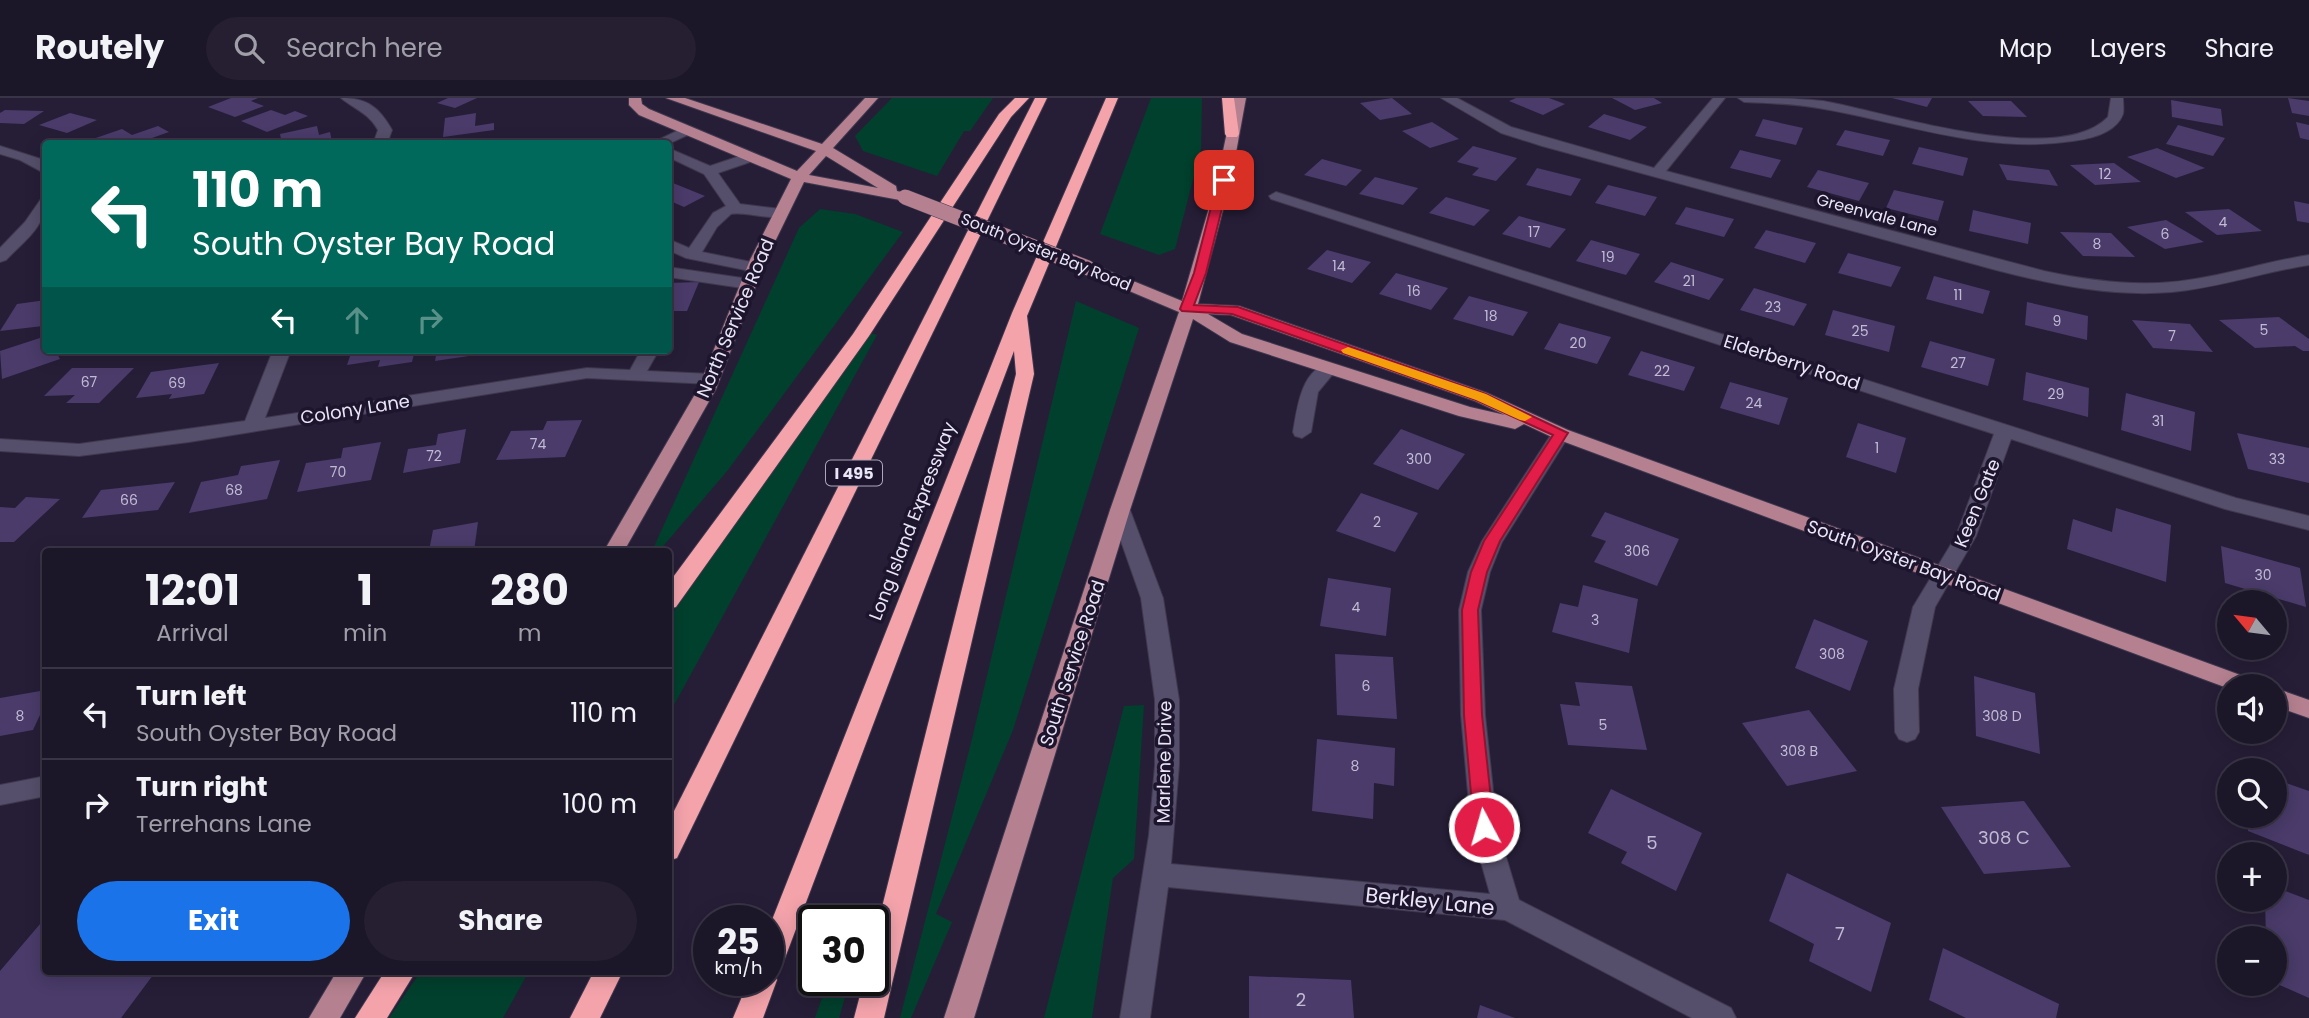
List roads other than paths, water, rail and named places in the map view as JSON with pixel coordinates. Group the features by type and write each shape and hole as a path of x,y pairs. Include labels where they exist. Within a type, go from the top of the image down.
{"highway":[{"path":"672,596 860,337 1006,114 1023,98"},
{"name":"I 495","path":"672,842 1041,98"},
{"name":"Long Island Expressway","path":"784,925 1020,313 1112,98"},
{"path":"1228,98 1232,134"},
{"path":"869,1018 1025,374 1020,313"},
{"path":"370,1018 398,975"},
{"path":"586,1018 606,975"},
{"path":"748,1018 757,996"}],"main road":[{"name":"South Oyster Bay Road","path":"635,98 636,106 644,112 799,177 905,197"},
{"name":"South Oyster Bay Road","path":"672,98 824,149 905,197 1187,309 1236,338 1466,412 1561,433"},
{"name":"North Service Road","path":"616,548 711,379 752,276 799,177 872,98"},
{"name":"South Service Road","path":"959,1018 1203,260 1224,180 1240,98"},
{"name":"South Oyster Bay Road","path":"1187,309 1233,310 1481,397 1561,433 2217,675"},
{"path":"2287,701 2309,709"},
{"path":"324,1018 351,975"}],"street":[{"path":"347,98 364,105 378,116 385,130 381,140"},
{"name":"Greenvale Lane","path":"1447,98 1506,130 2001,267 2091,286 2173,287 2309,260"},
{"path":"1657,173 1712,110 1719,98"},
{"path":"1744,98 1821,105 1940,132 1990,140 2026,142 2063,140 2090,134 2106,126 2116,113 2117,98"},
{"path":"666,140 687,130"},
{"path":"0,150 16,153 42,166"},
{"path":"672,154 709,171 734,206"},
{"path":"709,171 751,157"},
{"name":"Elderberry Road","path":"1276,196 2232,504 2309,523"},
{"path":"692,255 720,213 734,206 781,213"},
{"path":"0,257 31,225 42,208"},
{"path":"672,246 752,276"},
{"path":"672,272 752,276"},
{"path":"253,425 280,354"},
{"path":"636,375 648,354"},
{"path":"1302,432 1309,391 1328,369"},
{"name":"Colony Lane","path":"0,445 79,450 189,436 587,373 711,379"},
{"name":"Keen Gate","path":"1907,732 1906,689 1914,642 1924,607 1966,536 2004,431"},
{"path":"1508,908 1484,827 1473,715 1470,610 1479,572 1492,541 1561,433"},
{"name":"Marlene Drive","path":"1121,510 1152,598 1167,700 1167,765 1156,874 1135,1018"},
{"path":"0,795 42,787"},
{"name":"Berkley Lane","path":"1156,874 1508,908 1721,1018"}]}
